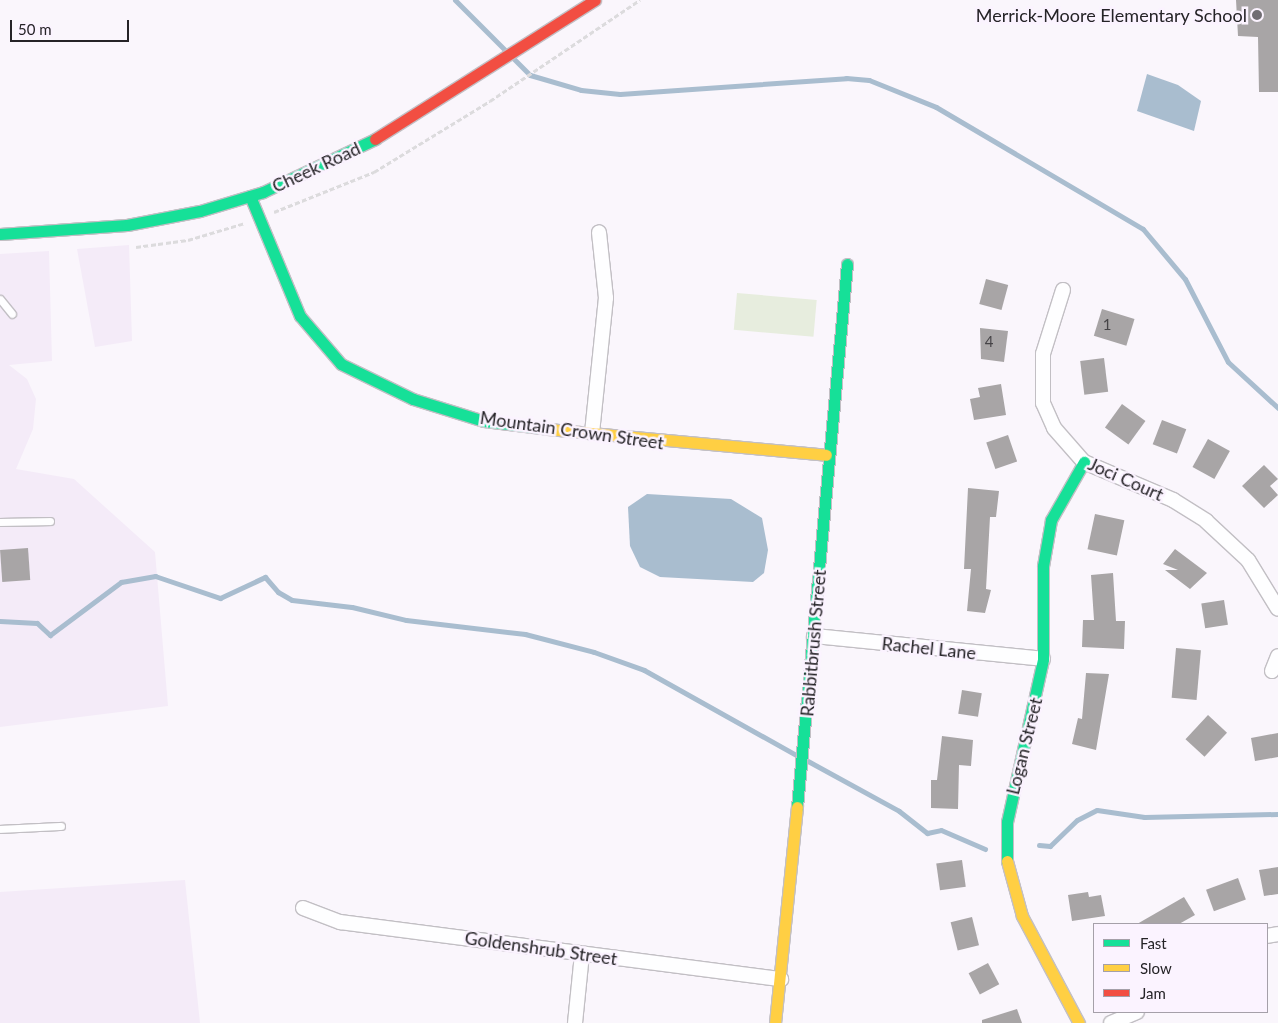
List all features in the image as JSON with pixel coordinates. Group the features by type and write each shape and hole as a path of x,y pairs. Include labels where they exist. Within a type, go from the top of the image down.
{"street":[{"name":"Cheek Road","path":"0,234 127,225 250,196 385,135 595,0"},
{"name":"Mountain Crown Street","path":"250,196 300,316 341,364 413,399 484,421 826,456"},
{"path":"592,433 606,298 599,232"},
{"name":"Rabbitbrush Street","path":"775,1023 781,979 814,636 826,456 848,264"},
{"name":"Joci Court","path":"1063,290 1043,354 1043,403 1054,428 1084,462 1173,500 1206,521 1248,560 1278,609"},
{"name":"Logan Street","path":"1079,1023 1022,916 1007,860 1009,803 1043,659 1043,566 1048,532 1057,505 1084,462"},
{"name":"Rachel Lane","path":"814,636 1043,659"},
{"path":"1272,671 1278,656"},
{"name":"Goldenshrub Street","path":"303,908 340,922 781,979"},
{"path":"575,1023 582,954"},
{"path":"1111,1023 1135,1013"}],"lane":[{"path":"0,299 12,314"},
{"path":"0,522 50,521"},
{"path":"0,830 61,826"}],"path":[{"path":"290,206 374,172 424,142 640,0"},
{"path":"136,247 220,232 250,220"}],"shaded area":[{"path":"129,245 132,341 95,347 77,249"},
{"path":"49,251 52,361 9,365 27,379 36,399 33,429 16,469 74,479 155,552 168,706 0,727 0,254"},
{"path":"185,880 200,1023 0,1023 0,892"}],"green space":[{"path":"737,293 817,300 813,337 734,330"}],"water":[{"path":"1147,74 1178,85 1201,101 1194,131 1137,111"},
{"path":"647,494 731,499 762,518 768,550 764,573 753,582 660,577 640,567 630,546 628,507"}],"building":[{"path":"1236,0 1278,0 1278,92 1259,92 1258,37 1238,36"},
{"path":"986,279 1008,285 1001,310 979,304"},
{"path":"1102,309 1135,319 1126,346 1094,336"},
{"path":"980,328 1008,331 1004,362 981,359"},
{"path":"1104,358 1108,392 1084,395 1080,361"},
{"path":"1001,384 1006,415 974,420 970,399 980,397 978,388"},
{"path":"1122,404 1145,421 1128,445 1105,427"},
{"path":"1162,420 1186,429 1177,454 1153,444"},
{"path":"1008,435 1017,461 995,469 986,442"},
{"path":"1208,439 1230,451 1214,479 1192,467"},
{"path":"1264,465 1278,479 1270,486 1278,495 1264,508 1242,486"},
{"path":"968,488 999,491 996,517 990,517 986,589 991,590 985,613 967,611 971,569 964,569"},
{"path":"1095,514 1124,520 1117,555 1088,549"},
{"path":"28,548 30,580 2,582 0,550"},
{"path":"1175,549 1207,573 1190,589 1165,570 1178,570 1163,564"},
{"path":"1113,573 1116,621 1125,621 1124,649 1082,647 1083,620 1094,620 1091,575"},
{"path":"1224,600 1228,625 1205,628 1201,604"},
{"path":"1176,648 1201,650 1197,700 1172,698"},
{"path":"1086,673 1109,674 1096,750 1072,744 1078,718 1082,719"},
{"path":"962,690 982,693 978,717 958,714"},
{"path":"1208,715 1227,733 1205,757 1185,739"},
{"path":"1278,733 1278,757 1255,761 1251,738"},
{"path":"942,736 973,740 971,766 959,765 958,809 931,808 931,780 937,780"},
{"path":"962,860 966,887 940,890 936,864"},
{"path":"1278,867 1278,894 1264,896 1259,870"},
{"path":"1238,878 1246,900 1214,911 1206,890"},
{"path":"1088,892 1089,897 1101,895 1105,916 1072,921 1068,895"},
{"path":"1184,897 1195,915 1181,923 1139,923"},
{"path":"972,917 979,945 958,950 951,922"},
{"path":"988,963 999,984 980,995 969,973"},
{"path":"1017,1009 1022,1023 982,1023 982,1020"}],"waterway":[{"path":"455,0 530,75 581,90 620,94 846,78 869,80 936,107 1143,229 1185,279 1228,362 1278,408"},
{"path":"0,621 37,623 50,635 121,582 155,576 220,598 265,577 278,592 292,600 352,607 406,620 525,634 594,652 644,670 798,756"},
{"path":"806,760 899,811 927,833 941,830 985,849"},
{"path":"1039,845 1050,846 1077,820 1097,810 1144,817 1278,814"}],"traffic: fast":[{"path":"0,234 127,225 200,211 263,192 375,139"},
{"path":"250,196 300,316 341,364 413,399 484,421 548,429"},
{"path":"797,807 847,264"},
{"path":"1007,861 1007,822 1043,659 1043,566 1051,520 1084,462"}],"traffic: slow":[{"path":"548,429 826,455"},
{"path":"775,1023 797,807"},
{"path":"1007,861 1022,916 1079,1023"}],"traffic: jam":[{"path":"375,139 595,0"}],"place":[{"name":"Merrick-Moore Elementary School","path":"1257,15"}]}
